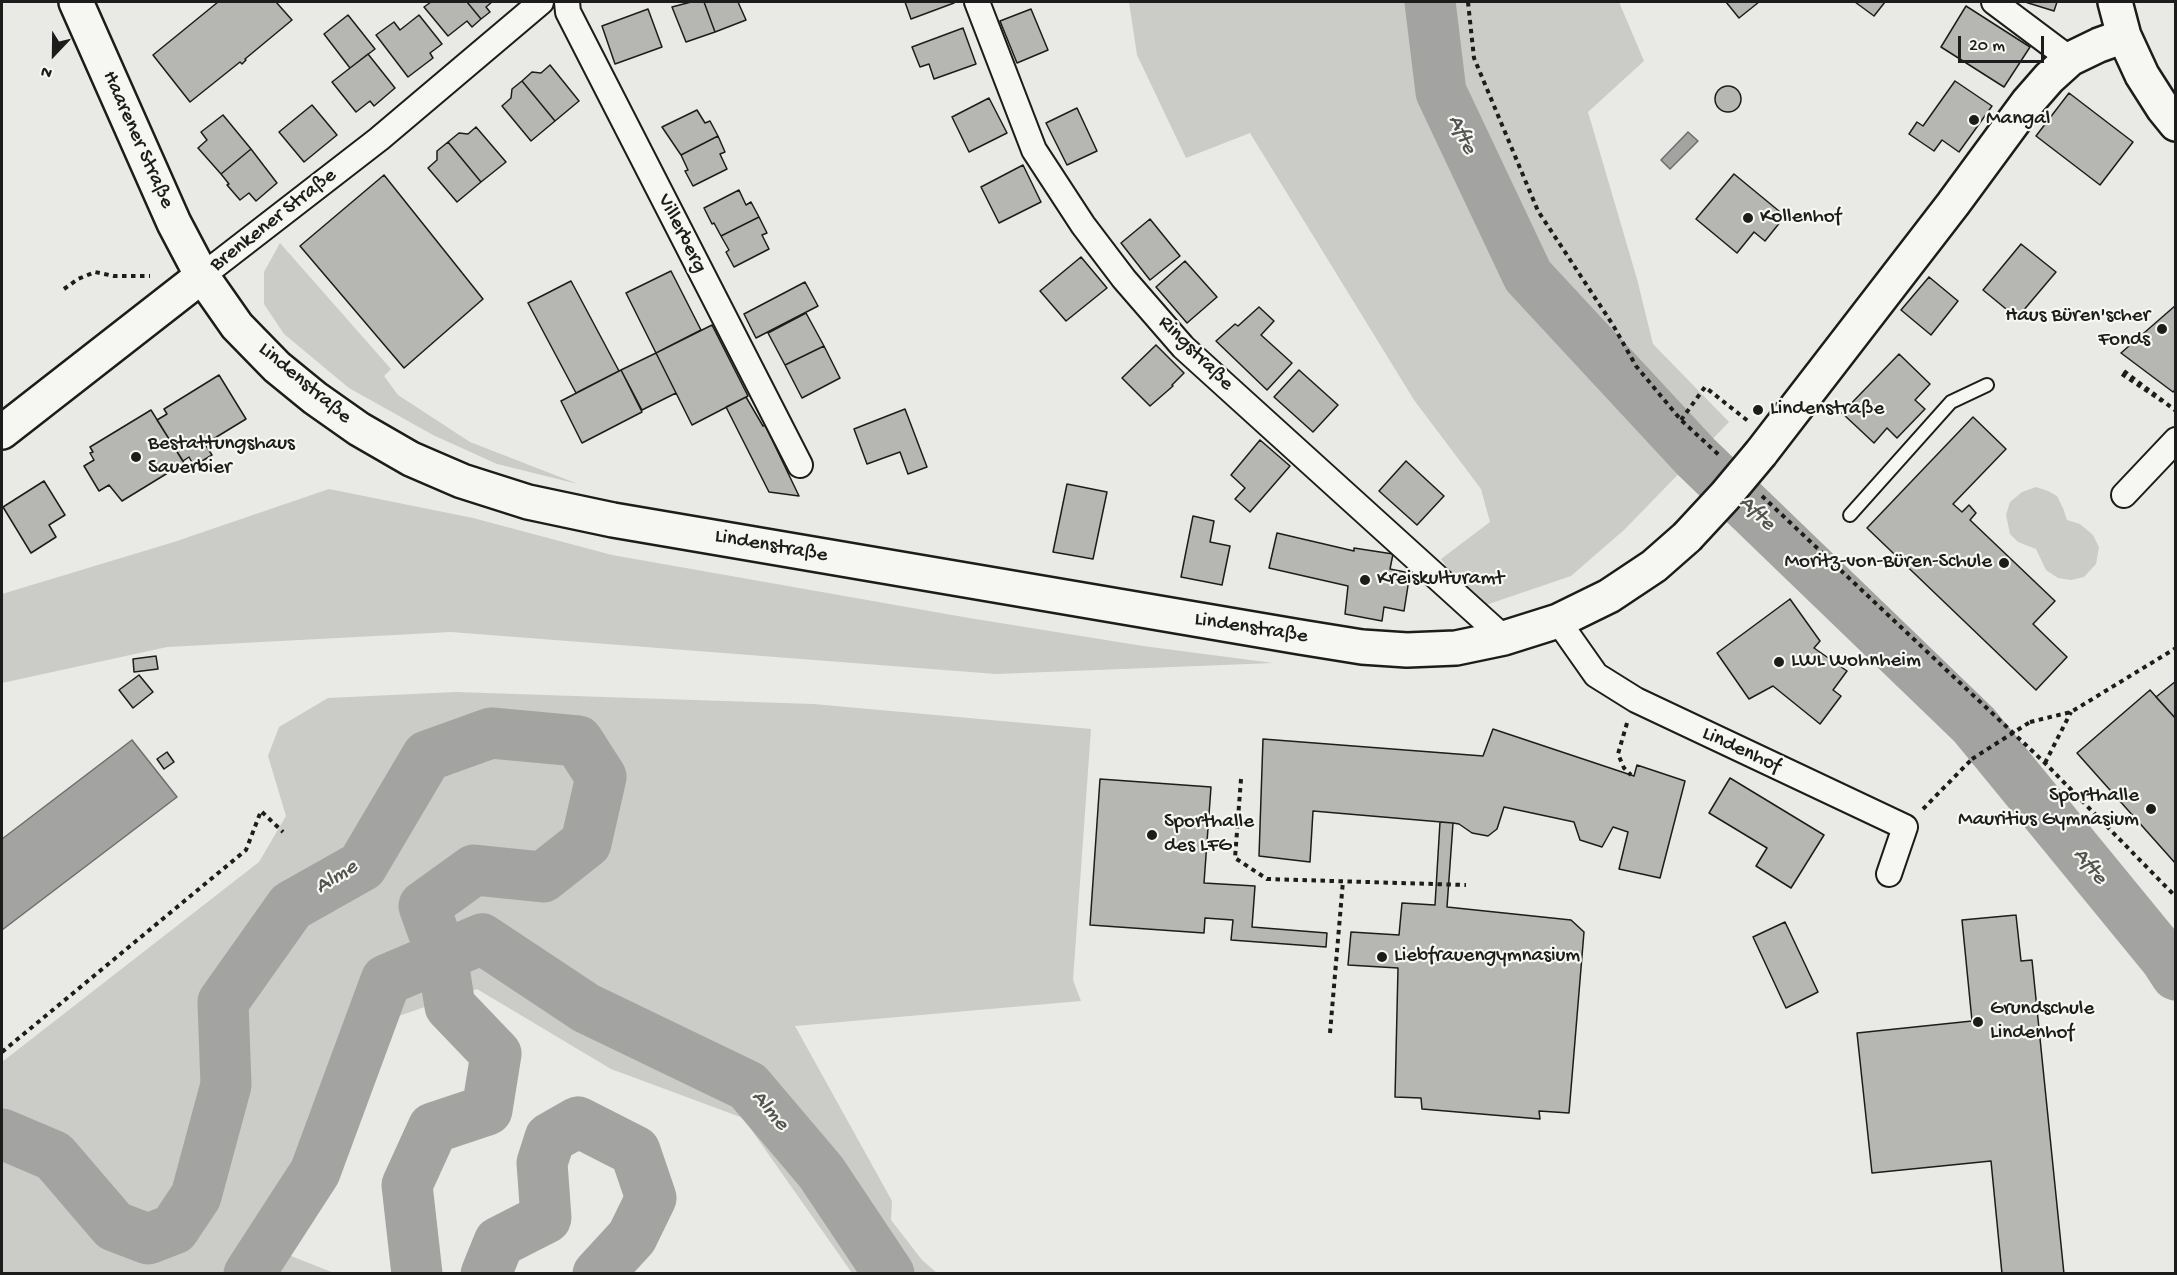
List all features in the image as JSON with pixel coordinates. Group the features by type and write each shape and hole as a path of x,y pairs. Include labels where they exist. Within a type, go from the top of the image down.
{"main road":[{"name":"Haarener Straße","path":"76,2 174,223 202,276"},
{"path":"2115,2 2124,36 2142,75 2175,124"},
{"name":"Lindenstraße","path":"202,276 237,326 277,367 315,398 359,429 411,459 462,482 528,502 613,520 1362,647 1407,650 1456,648 1504,638 1558,621 1608,596 1654,566 1687,537 1725,496 1757,439 1953,204 2028,102 2070,59 2124,36"},
{"name":"Brenkener Straße","path":"2,432 202,276"}],"street":[{"name":"Brenkener Straße","path":"202,276 380,139 541,2"},
{"name":"Villerberg","path":"567,2 568,12 800,465"},
{"name":"Ringstraße","path":"977,2 1034,150 1083,225 1124,279 1183,347 1504,638"},
{"path":"1994,2 2070,59"},
{"path":"2124,495 2175,441"},
{"name":"Lindenhof","path":"1558,621 1596,675 1636,700 1905,827"},
{"path":"1889,874 1905,827"}],"lane":[{"path":"1850,514 1951,402 1987,385"}],"path":[{"path":"1468,2 1474,58 1538,211 1613,325 1636,366 1681,420 1724,460"},
{"path":"64,289 94,272 114,276 202,276"},
{"path":"2123,372 2175,411"},
{"path":"1681,420 1705,387 1757,439"},
{"path":"1759,493 2045,763 2175,897"},
{"path":"1905,827 1972,759 2030,722 2071,712 2175,648"},
{"path":"1630,775 1618,754 1636,700"},
{"path":"2045,763 2071,712"},
{"path":"1241,779 1235,858 1267,879 1466,885"},
{"path":"2,1052 246,850 261,811 283,832"},
{"path":"1330,1033 1343,881"}],"shaded area":[{"path":"1129,2 1619,2 1644,61 1588,112 1637,279 1653,344 1729,422 1624,530 1571,576 1477,608 1441,559 1490,522 1481,489 1414,400 1250,133 1186,158 1137,55"},
{"path":"1688,132 1698,141 1670,169 1661,160"},
{"path":"280,243 391,369 384,376 398,395 470,442 578,484 497,464 433,435 349,388 284,334 264,304 264,272"},
{"path":"2036,487 2057,496 2067,520 2080,524 2093,535 2099,547 2096,564 2084,577 2071,580 2058,578 2046,570 2036,549 2018,542 2010,534 2006,515 2010,502 2022,492"},
{"path":"329,489 473,518 612,555 969,618 1143,646 1273,663 996,674 451,632 167,647 2,683 2,594 174,542"},
{"path":"456,692 813,704 1091,729 1073,980 1081,1001 795,1026 892,1201 891,1220 922,1260 937,1273 852,1273 743,1118 611,1069 477,989 390,1019 329,1180 286,1254 334,1273 271,1273 285,1254 247,1232 223,1273 2,1273 2,1062 259,862 286,816 268,756 279,727 328,698"},
{"path":"132,740 177,797 2,930 2,839"}],"building":[{"path":"218,2 276,2 292,20 242,64 240,62 190,102 153,55"},
{"path":"431,2 467,2 481,19 472,27 467,21 448,36 424,7"},
{"path":"467,2 492,2 486,7 490,12 481,19"},
{"path":"691,2 704,2 715,32 686,42 672,7"},
{"path":"704,2 738,2 746,20 715,32"},
{"path":"905,2 953,2 954,3 911,19"},
{"path":"1726,2 1759,2 1739,18"},
{"path":"1855,2 1885,2 1874,16"},
{"path":"2025,2 2057,2 2054,11"},
{"path":"1966,6 2030,47 2004,87 1941,47"},
{"path":"648,9 662,47 615,64 602,26"},
{"path":"1031,9 1048,50 1017,63 1000,21"},
{"path":"348,15 375,49 350,68 324,34"},
{"path":"419,15 442,44 430,53 433,58 408,77 376,35 394,22 400,30"},
{"path":"963,28 976,64 934,79 929,64 920,67 912,47"},
{"path":"368,54 395,88 374,106 370,101 356,112 332,82"},
{"path":"550,65 579,101 555,121 522,81 532,72 541,73"},
{"path":"522,81 555,121 531,141 502,106 511,98 512,89"},
{"path":"1955,81 1992,106 1959,152 1942,140 1934,151 1909,134 1917,122 1923,126"},
{"path":"1728,86 1737,90 1741,99 1737,108 1728,112 1719,108 1715,99 1719,90"},
{"path":"2069,93 2133,142 2100,185 2036,136"},
{"path":"989,98 1007,133 969,152 952,117"},
{"path":"312,105 337,135 304,162 279,132"},
{"path":"1077,108 1097,151 1067,165 1046,123"},
{"path":"697,110 705,123 710,121 718,136 681,155 662,127"},
{"path":"223,115 251,149 221,174 198,148 207,140 201,132"},
{"path":"476,127 506,162 481,182 448,142 459,133 468,134"},
{"path":"718,136 725,152 720,154 727,169 693,186 685,171 688,170 681,155"},
{"path":"448,142 481,182 457,202 428,168 437,160 437,151"},
{"path":"251,149 277,183 256,201 249,193 240,200 221,174"},
{"path":"1023,165 1041,202 999,223 981,187"},
{"path":"1734,174 1785,216 1765,241 1754,232 1737,253 1696,219"},
{"path":"384,175 483,299 404,368 300,246"},
{"path":"739,190 746,205 751,202 759,217 721,236 704,208"},
{"path":"759,217 767,233 762,235 769,249 734,267 726,252 729,250 721,236"},
{"path":"1150,219 1180,256 1150,280 1121,243"},
{"path":"2021,244 2056,272 2017,318 1983,290"},
{"path":"1081,257 1107,288 1066,321 1040,291"},
{"path":"1185,261 1217,297 1187,323 1156,287"},
{"path":"671,271 701,330 656,353 626,293"},
{"path":"1929,277 1958,301 1931,335 1901,310"},
{"path":"571,281 619,371 576,393 528,303"},
{"path":"805,282 818,306 756,338 744,314"},
{"name":"Haus Büren'scher Fonds","path":"2176,305 2176,389 2173,392 2121,353"},
{"path":"1259,307 1274,321 1261,335 1292,363 1267,390 1216,341 1235,324 1238,326"},
{"path":"806,313 824,346 785,365 768,333"},
{"path":"712,325 748,396 692,425 656,353"},
{"path":"1156,345 1184,373 1150,406 1122,378"},
{"path":"824,346 840,378 802,398 785,365"},
{"path":"656,353 676,393 642,410 621,370"},
{"path":"1899,354 1930,384 1915,400 1925,409 1897,438 1887,428 1874,443 1842,413"},
{"path":"621,370 642,412 582,443 561,401"},
{"path":"1299,370 1338,405 1313,432 1274,397"},
{"path":"219,375 246,419 205,444 212,455 194,466 189,457 183,461 157,420 167,414 164,409"},
{"path":"746,397 763,426 765,425 799,496 769,492 726,407"},
{"path":"905,409 927,467 908,474 900,452 867,464 854,429"},
{"name":"Bestattungshaus Sauerbier","path":"151,410 184,463 122,501 109,485 99,491 84,466 94,460 90,447"},
{"path":"1973,417 2006,449 1953,504 1962,512 1969,505 1976,513 1970,520 2055,601 2033,624 2067,657 2036,690 1867,528"},
{"path":"1260,440 1290,466 1250,512 1235,499 1245,488 1231,475"},
{"path":"1406,461 1444,496 1417,525 1379,491"},
{"path":"44,481 65,515 49,525 56,537 31,553 3,507"},
{"path":"1067,484 1107,492 1093,559 1053,552"},
{"path":"1193,516 1214,521 1210,542 1230,546 1222,585 1181,577"},
{"name":"Kreiskulturamt","path":"1277,533 1354,551 1354,548 1393,554 1390,569 1410,573 1404,611 1384,607 1382,621 1345,614 1348,586 1269,568"},
{"name":"LWL Wohnheim","path":"1790,599 1820,641 1814,648 1847,671 1833,690 1841,696 1820,724 1773,686 1749,699 1717,653"},
{"path":"156,656 158,669 134,672 133,659"},
{"path":"139,675 153,692 133,708 119,690"},
{"path":"2176,681 2176,719 2156,697"},
{"name":"Sporthalle Mauritius Gymnasium","path":"2150,690 2176,719 2176,864 2077,753"},
{"path":"1493,729 1634,776 1637,765 1685,781 1660,878 1619,869 1628,832 1613,827 1602,847 1580,840 1574,822 1504,807 1497,829 1488,836 1472,833 1459,824 1453,823 1313,811 1310,862 1259,856 1263,739 1483,756"},
{"path":"167,752 174,762 164,769 157,759"},
{"path":"1730,778 1824,835 1791,888 1756,866 1767,848 1709,813"},
{"name":"Sporthalle des LFG","path":"1100,779 1211,787 1204,883 1255,886 1252,927 1327,933 1326,947 1231,940 1233,920 1205,918 1204,933 1090,925"},
{"path":"1440,822 1453,823 1447,907 1571,920 1584,932 1569,1113 1539,1111 1540,1119 1422,1109 1421,1098 1395,1097 1398,968 1348,965 1351,932 1399,935 1402,903 1435,905"},
{"name":"Grundschule Lindenhof","path":"2016,915 2021,961 2032,960 2064,1274 2002,1274 1991,1161 1872,1173 1857,1033 1972,1021 1962,920"},
{"path":"1785,922 1818,992 1786,1008 1753,937"}],"waterway":[{"name":"Afte","path":"1430,2 1441,92 1528,276 1696,457 1974,725 2165,958 2176,975"},
{"name":"Alme","path":"2,1134 54,1156 114,1226 148,1239 174,1229 196,1196 226,1085 223,1002 291,906 362,866 427,756 491,733 578,741 601,777 586,843 543,877 474,870 424,906 442,956 450,1006 496,1054 487,1110 433,1128 407,1185 417,1274"},
{"name":"Alme","path":"249,1274 315,1172 386,980 482,939 586,1008 748,1086 821,1172 889,1274"},
{"name":"Alme","path":"486,1274 499,1242 546,1218 542,1163 550,1138 578,1122 635,1151 651,1198 632,1237 598,1274"}],"place":[{"name":"Mangal","path":"1974,120"},
{"name":"Kollenhof","path":"1748,218"},
{"name":"Haus Büren'scher Fonds","path":"2162,329"},
{"name":"Lindenstraße","path":"1758,410"},
{"name":"Bestattungshaus Sauerbier","path":"136,457"},
{"name":"Moritz-von-Büren-Schule","path":"2004,563"},
{"name":"Kreiskulturamt","path":"1365,580"},
{"name":"LWL Wohnheim","path":"1779,662"},
{"name":"Sporthalle Mauritius Gymnasium","path":"2151,809"},
{"name":"Sporthalle des LFG","path":"1152,835"},
{"name":"Liebfrauengymnasium","path":"1382,957"},
{"name":"Grundschule Lindenhof","path":"1978,1022"}]}
